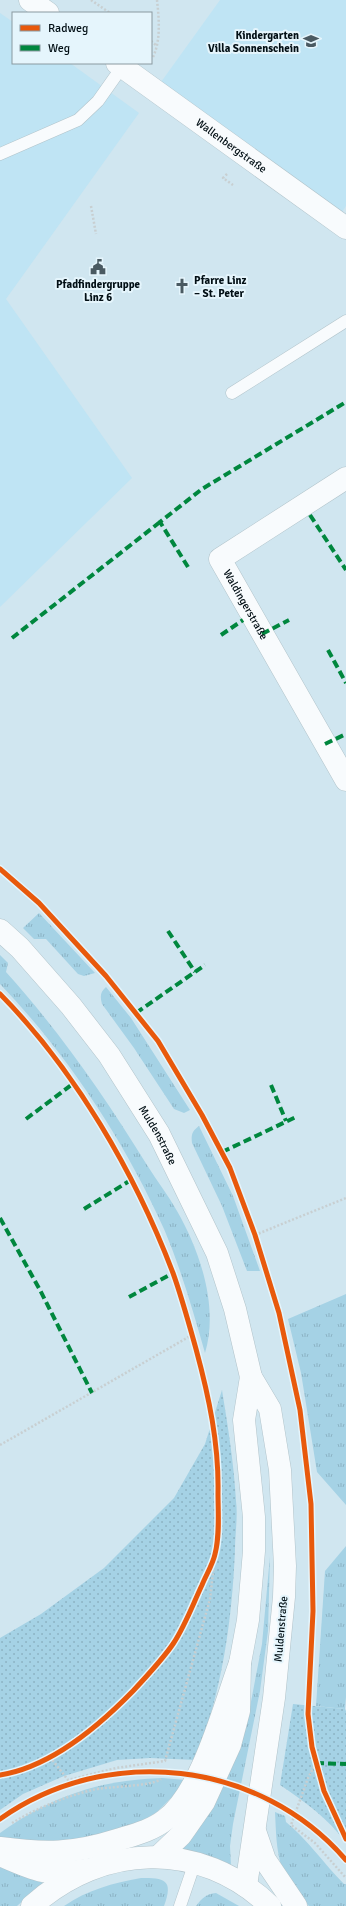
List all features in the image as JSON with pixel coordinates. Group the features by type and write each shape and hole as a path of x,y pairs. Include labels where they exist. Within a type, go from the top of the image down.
{"main road":[{"path":"30,0 47,12"},
{"name":"Wallenbergstraße","path":"120,65 346,228"},
{"name":"Waldingerstraße","path":"346,478 220,559 346,780"},
{"name":"Muldenstraße","path":"0,930 20,948 66,1000 100,1043 136,1095 159,1134 217,1254 236,1309 251,1377 270,1409 281,1484 285,1566 282,1631 255,1831 246,1886"},
{"name":"Muldenstraße","path":"158,1857 193,1820 207,1796 230,1745 239,1711 240,1663 248,1620 254,1551 254,1517 244,1420 251,1377"},
{"path":"0,1848 60,1853 82,1850 135,1835 153,1828 166,1820 180,1804 195,1780 214,1739 240,1663"},
{"path":"255,1831 265,1860 296,1906"},
{"path":"0,1855 26,1867 46,1873 62,1874 86,1870"},
{"path":"32,1906 64,1881 86,1870 109,1862 134,1858 158,1857 195,1862 226,1874 246,1886 270,1906"}],"lane":[{"path":"0,154 78,120 98,101 120,65"},
{"path":"232,394 346,321"},
{"path":"180,1906 195,1862"}],"path":[{"path":"92,0 109,12"},
{"path":"152,58 157,46 159,22 157,0"},
{"path":"152,43 157,46"},
{"path":"230,169 223,178 233,185"},
{"path":"91,206 96,234"},
{"path":"255,1235 346,1198"},
{"path":"0,1445 192,1335"},
{"path":"0,1775 28,1768 50,1757 88,1732 115,1710 140,1684 173,1644 215,1555 210,1599 165,1761 116,1768 68,1780 50,1757"},
{"path":"316,1760 318,1770"},
{"path":"316,1760 291,1824 314,1843 346,1878"},
{"path":"67,1785 86,1779 118,1773 141,1771"},
{"path":"5,1827 38,1810 77,1794 114,1786 155,1783 161,1779"},
{"path":"289,1811 300,1819"}],"shaded area":[{"path":"220,0 346,0 346,206 340,215 161,82"},
{"path":"0,13 12,21 12,64 71,64 139,113 6,299 132,478 0,607"}],"green space":[{"path":"39,913 95,973 84,976 78,974 46,939 34,939 23,928"},
{"path":"0,955 8,963 6,972 45,1018 81,1066 115,1115 177,1211 200,1261 205,1280 210,1317 209,1335 205,1353 176,1259 164,1229 148,1196 112,1131 71,1069 25,1011 0,984"},
{"path":"106,987 131,1018 190,1110 184,1113 174,1109 134,1048 102,1004 101,995"},
{"path":"199,1126 233,1196 260,1271 247,1271 222,1206 192,1143 192,1133"},
{"path":"346,1294 346,1505 317,1472 301,1373 288,1319"},
{"path":"222,1390 229,1432 237,1507 234,1577 228,1630 219,1683 195,1760 150,1758 117,1760 64,1776 23,1794 0,1810 0,1638 41,1614 104,1568 174,1498 205,1444"},
{"path":"346,1546 345,1709 316,1706 325,1571"},
{"path":"270,1556 268,1631 260,1691 233,1824 230,1846 231,1866 207,1855 177,1849 249,1712 262,1644"},
{"path":"293,1704 345,1709 346,1711 346,1843 324,1818 280,1785"},
{"path":"162,1778 186,1780 157,1812 138,1824 69,1843 26,1843 0,1837 0,1833 19,1820 38,1809 77,1792 117,1782"},
{"path":"275,1812 285,1816 286,1822 302,1836 344,1884 346,1884 346,1906 309,1906 294,1888 284,1873 280,1861"},
{"path":"0,1867 43,1883 17,1906 0,1906"},
{"path":"141,1878 156,1879 165,1882 168,1890 164,1906 64,1906 91,1891 120,1882"},
{"path":"216,1893 239,1906 196,1906 204,1897"}],"marked path":[{"path":"188,567 160,522 202,489 346,402"},
{"path":"310,515 346,570"},
{"path":"12,638 160,522"},
{"path":"221,635 243,620"},
{"path":"262,634 289,620"},
{"path":"328,650 346,683"},
{"path":"325,744 346,734"},
{"path":"168,931 195,972"},
{"path":"136,1013 205,965"},
{"path":"26,1119 74,1083"},
{"path":"271,1085 286,1121"},
{"path":"222,1152 296,1117"},
{"path":"84,1209 131,1180"},
{"path":"0,1218 40,1290 92,1393"},
{"path":"129,1297 173,1273"},
{"path":"316,1763 346,1764"}],"cycle path":[{"path":"0,869 39,903 106,976 158,1041 202,1115 230,1168 255,1235 279,1313 300,1410 311,1504 313,1611 308,1714 312,1747 324,1791 346,1839"},
{"path":"0,994 27,1024 78,1089 121,1161 158,1235 173,1273 201,1367 215,1439 218,1475 218,1539 214,1558 185,1622 169,1650 119,1705 72,1744 37,1764 19,1771 0,1775"},
{"path":"0,1819 42,1795 87,1779 134,1772 181,1774 227,1783 271,1801 311,1826 346,1860"}],"place":[{"name":"Kindergarten Villa Sonnenschein","path":"311,41"},
{"name":"Pfadfindergruppe Linz 6","path":"98,267"},
{"name":"Pfarre Linz – St. Peter","path":"182,286"}]}
